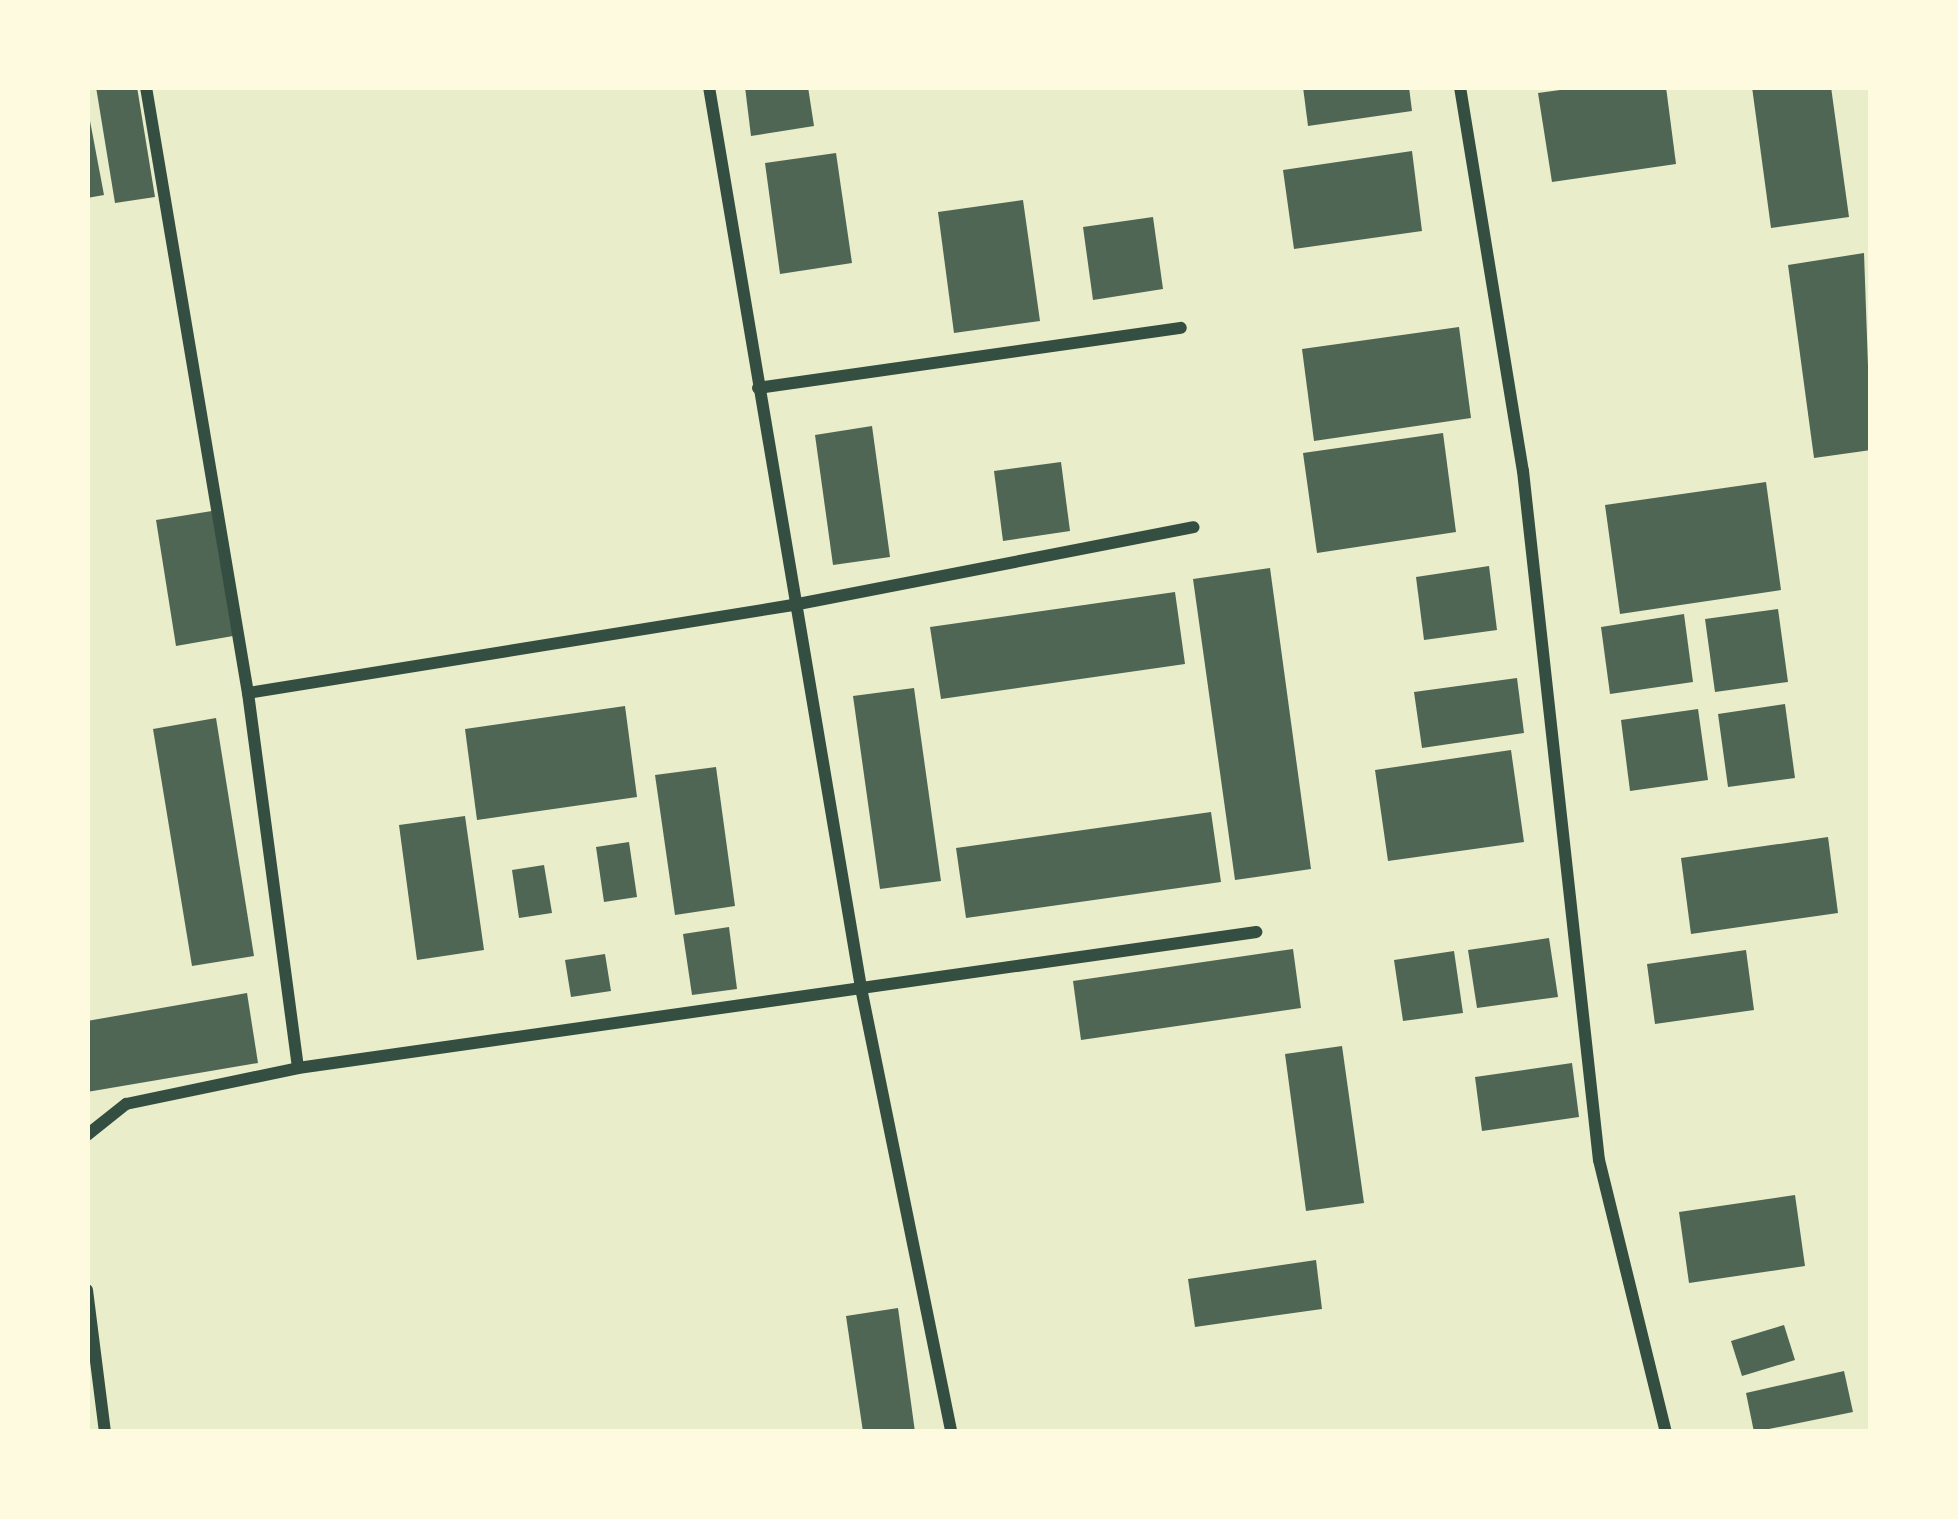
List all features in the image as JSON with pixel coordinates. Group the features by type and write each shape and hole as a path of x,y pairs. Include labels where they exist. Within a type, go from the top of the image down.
{"street":[{"path":"146,87 248,694 298,1068"},
{"path":"709,87 861,988 951,1432"},
{"path":"1460,87 1523,471 1599,1160 1666,1432"},
{"path":"758,388 1180,328"},
{"path":"248,694 793,605 1193,527"},
{"path":"87,1135 126,1104 298,1068 1256,932"},
{"path":"87,1290 105,1432"}],"building":[{"path":"96,87 137,87 155,197 115,203"},
{"path":"745,87 808,87 814,126 751,136"},
{"path":"1303,87 1409,87 1412,111 1308,126"},
{"path":"1582,87 1666,87 1676,164 1552,182 1538,93"},
{"path":"1752,87 1831,87 1849,217 1771,228"},
{"path":"87,105 104,195 87,198"},
{"path":"1412,151 1422,231 1294,249 1283,170"},
{"path":"836,153 852,263 780,274 765,163"},
{"path":"1023,200 1040,321 954,333 938,212"},
{"path":"1153,217 1163,289 1093,300 1083,227"},
{"path":"1864,253 1871,450 1814,458 1788,265"},
{"path":"1459,327 1471,418 1314,441 1302,349"},
{"path":"872,426 890,557 833,565 815,435"},
{"path":"1443,433 1456,532 1317,553 1303,453"},
{"path":"1061,462 1070,531 1003,541 994,471"},
{"path":"1766,482 1781,590 1620,614 1605,505"},
{"path":"212,511 233,636 176,646 156,520"},
{"path":"1489,566 1497,630 1424,640 1416,577"},
{"path":"1270,568 1311,869 1235,880 1193,579"},
{"path":"1175,592 1185,664 941,699 930,627"},
{"path":"1778,609 1788,682 1715,692 1705,619"},
{"path":"1684,614 1693,682 1610,694 1601,627"},
{"path":"1517,678 1524,733 1422,748 1414,692"},
{"path":"914,688 941,881 880,889 853,696"},
{"path":"1785,704 1795,778 1728,787 1718,714"},
{"path":"625,706 637,797 477,820 465,729"},
{"path":"1698,709 1708,780 1630,791 1621,720"},
{"path":"216,718 254,956 192,966 153,729"},
{"path":"1511,750 1524,842 1388,861 1375,770"},
{"path":"716,767 735,906 675,915 655,775"},
{"path":"1211,812 1221,882 966,918 956,848"},
{"path":"465,816 484,950 417,960 399,825"},
{"path":"1828,837 1838,913 1691,934 1681,858"},
{"path":"629,842 637,897 604,902 596,847"},
{"path":"544,865 552,913 519,918 512,870"},
{"path":"729,927 737,989 692,995 683,934"},
{"path":"1549,938 1558,997 1477,1008 1468,950"},
{"path":"1293,949 1301,1008 1081,1040 1073,981"},
{"path":"1746,950 1754,1010 1655,1024 1647,964"},
{"path":"1454,951 1463,1013 1403,1021 1394,960"},
{"path":"605,954 611,991 571,997 565,960"},
{"path":"247,993 258,1063 87,1092 87,1021"},
{"path":"1342,1046 1364,1203 1306,1211 1285,1054"},
{"path":"1572,1063 1579,1117 1482,1131 1475,1077"},
{"path":"1795,1195 1805,1266 1689,1283 1679,1212"},
{"path":"1316,1260 1322,1309 1195,1327 1188,1279"},
{"path":"898,1308 915,1432 863,1432 846,1316"},
{"path":"1784,1325 1795,1360 1742,1376 1731,1341"},
{"path":"1844,1371 1853,1412 1754,1432 1746,1393"}]}
